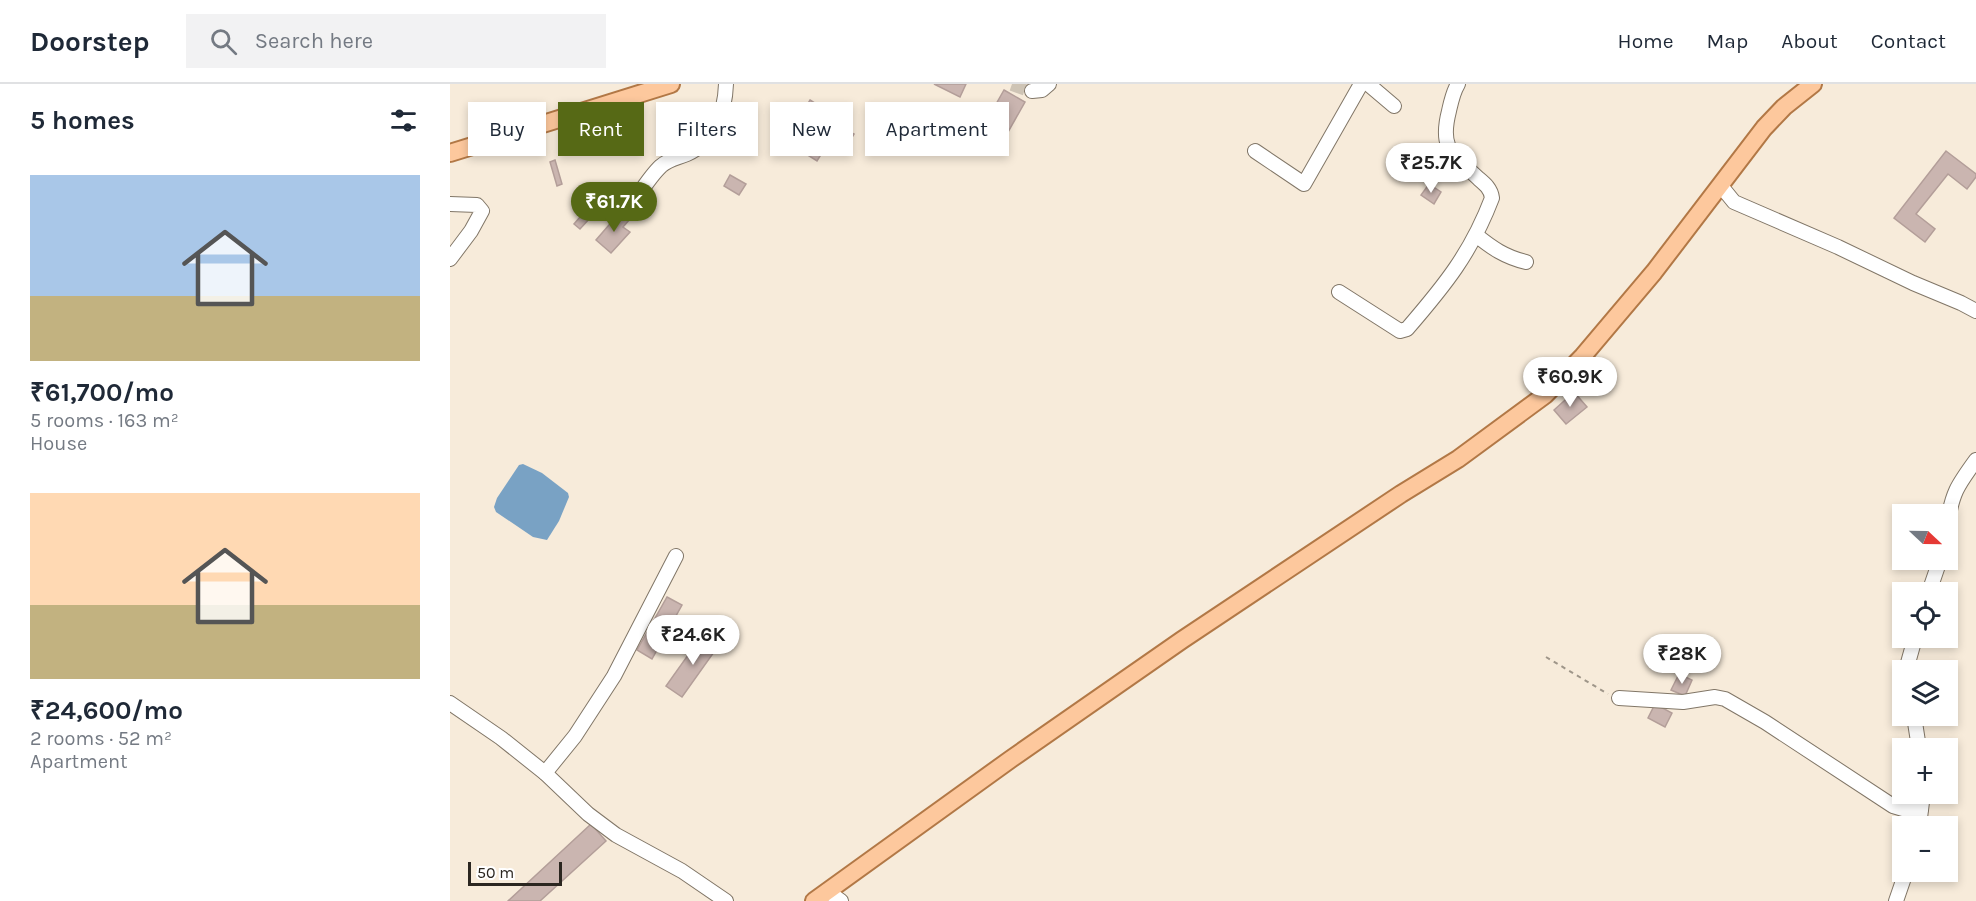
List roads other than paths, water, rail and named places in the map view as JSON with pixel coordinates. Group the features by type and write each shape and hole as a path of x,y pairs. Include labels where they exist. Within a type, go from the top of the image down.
{"main road":[{"path":"450,153 671,84"},
{"path":"823,899 1001,766 1163,653 1401,494 1458,459 1545,395 1583,356 1654,272 1764,128 1784,106 1814,84"}],"street":[{"path":"627,211 661,166 702,146 719,118 726,84"},
{"path":"1032,91 1042,90 1049,84"},
{"path":"1255,151 1304,183 1361,84"},
{"path":"1368,84 1394,106"},
{"path":"1339,292 1400,331 1407,329 1445,285 1476,235 1492,198 1492,192 1451,152 1445,140 1448,117 1458,84"},
{"path":"1721,186 1734,202 1976,311"},
{"path":"450,204 477,205 482,211 471,231 450,259"},
{"path":"1476,235 1495,251 1526,262"},
{"path":"1950,504 1959,483 1976,460"},
{"path":"545,772 575,736 614,676 676,556"},
{"path":"1619,698 1683,702 1715,697 1725,699 1765,722 1893,806 1903,809 1921,809"},
{"path":"450,703 545,772 588,814 616,835 682,871 726,901"},
{"path":"1920,816 1922,804"},
{"path":"1896,901 1903,882"}],"water":[{"path":"523,464 542,473 568,493 569,497 559,521 547,540 533,537 496,512 494,507 497,498 519,465"}],"tunnel":[{"path":"1012,84 1032,91"}]}
